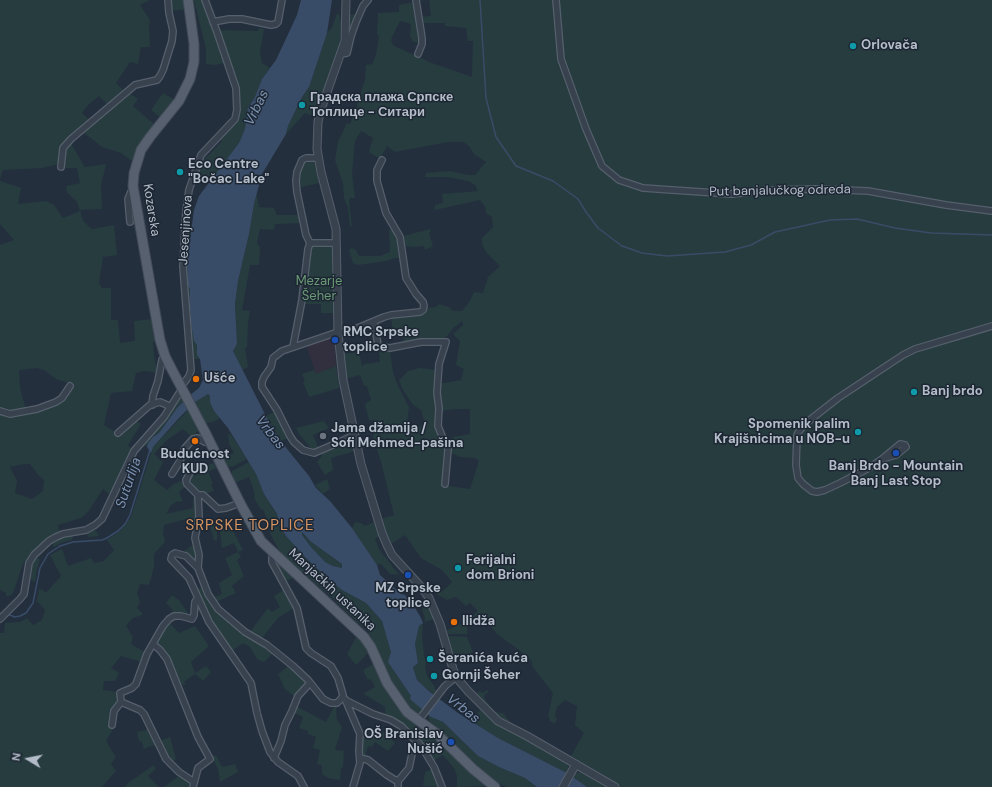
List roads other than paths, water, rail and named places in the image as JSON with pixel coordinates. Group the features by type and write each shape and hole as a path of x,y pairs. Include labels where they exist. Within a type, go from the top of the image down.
{"main road":[{"name":"Kozarska","path":"170,366 165,356 158,330 133,186 135,167 141,150 179,102 190,79 194,62 194,44 188,0"},
{"name":"Manjačkih ustanika","path":"170,366 240,503 260,539 273,558 364,637 371,648 387,683 406,712 437,734 472,769 495,787"}],"street":[{"path":"61,167 63,148 71,139 135,85 157,80 160,76 172,41 173,31 168,0"},
{"name":"Jesenjinova","path":"184,383 189,376 191,364 183,267 186,202 193,175 202,155 235,119 237,110 236,88 205,0"},
{"path":"213,22 229,19 242,19 271,25 276,24 278,22 282,0"},
{"path":"346,0 345,36 341,54 323,100 320,115 317,142 318,158 335,224 338,333 343,380 367,488 385,541 395,558 418,583 429,598 440,624 450,662 456,677 498,721 614,787"},
{"path":"341,54 347,53 356,22 363,6 368,0"},
{"path":"416,0 422,38 422,44 418,54"},
{"name":"Put banjalučkog odreda","path":"556,0 561,59 586,129 602,166 619,180 643,188 731,194 773,190 819,189 868,191 946,205 992,211"},
{"path":"293,347 302,300 310,243 306,236 296,181 299,166 302,160 306,158 318,158"},
{"path":"354,435 314,453 303,450 298,447 290,436 277,410 262,387 262,382 264,376 271,367 275,356 282,351 338,333 348,332 392,315 420,312 423,310 423,302 406,278 400,237 386,213 379,189 376,173 382,160"},
{"path":"130,222 128,199 133,186"},
{"path":"310,243 336,243"},
{"path":"374,322 378,345 381,347 390,348 421,342 446,342 439,364 437,393 439,408 438,426 448,446 445,484"},
{"path":"882,459 840,484 825,490 817,492 812,491 798,478 796,465 797,435 806,423 838,398 903,355 915,349 992,326"},
{"path":"152,405 162,360 165,356"},
{"path":"0,411 10,414 37,409 62,398 70,386"},
{"path":"0,619 24,594 29,563 34,555 49,541 63,534 86,530 102,519 134,451 164,417 180,392"},
{"path":"118,433 145,408 160,402 170,408"},
{"path":"172,474 180,461 185,448 192,440 201,438 205,442 209,440"},
{"path":"193,467 186,481 198,495 199,517 195,538 199,555 198,568 208,594 218,608 245,632 267,645 280,656 310,683 323,699 329,703 337,703 342,699 343,695"},
{"path":"198,495 202,494 214,507 218,509 240,503"},
{"path":"198,568 183,554 175,553 171,556 172,562 189,578 209,622 251,682 255,707 270,752 274,758 296,774 304,787"},
{"path":"273,558 297,608 306,648 311,653 326,662 334,670 340,683 343,695 347,700 360,732 359,769 353,787"},
{"path":"112,725 114,711 121,702 120,693 132,688 136,684 142,665 163,626 171,617 176,615 192,619 198,598"},
{"path":"121,702 140,710 144,714 166,759 194,784 198,768 210,759 198,737 167,659 153,644"},
{"path":"418,721 441,691 456,677"},
{"path":"274,758 279,747 285,724 298,696 310,683"},
{"path":"347,700 373,714 396,722 419,743 434,767 442,787"},
{"path":"398,780 401,779 406,773 410,764 413,749 419,743"},
{"path":"360,758 368,760 381,771 398,780"},
{"path":"563,787 576,764"},
{"path":"398,780 398,787"}],"water":[{"name":"Vrbas","path":"301,0 332,0 327,33 309,87 302,97 288,126 286,134 262,174 254,204 249,234 238,281 235,304 237,344 233,351 271,426 283,444 309,476 316,488 330,501 352,528 377,565 380,575 401,594 405,595 420,616 423,623 419,626 415,644 418,663 413,667 417,680 458,713 498,738 567,773 587,787 537,787 525,778 478,756 443,722 431,717 410,699 411,696 388,662 391,652 382,621 366,603 342,590 325,576 286,536 280,527 277,514 264,494 256,474 228,428 214,411 210,402 210,396 208,394 195,402 179,418 153,447 151,453 147,447 148,443 159,433 177,408 199,388 203,380 200,359 197,355 197,345 194,341 189,306 190,289 188,286 187,262 194,210 199,196 239,143 245,129 248,107 254,99 262,79 276,60 297,15","holes":["302,532 310,541 342,564 342,568 325,562 311,547 302,535"]}],"waterway":[{"path":"480,0 486,98 496,137 516,166 553,181 578,199 598,228 622,246 642,253 667,256 725,252 751,245 775,232 830,220 857,219 895,228 931,233 992,235"},
{"name":"Suturlija","path":"7,614 15,617 20,616 26,613 33,603 40,568 48,554 60,546 73,542 102,540 118,531 125,524 130,515 150,450"}],"place":[{"name":"Orlovača","path":"853,46"},
{"name":"Градска плажа Српске Топлице - Ситари","path":"302,105"},
{"name":"Eco Centre \"Bočac Lake\"","path":"180,172"},
{"name":"RMC Srpske toplice","path":"335,340"},
{"name":"Ušće","path":"196,379"},
{"name":"Banj brdo","path":"914,392"},
{"name":"Spomenik palim Krajišnicima u NOB-u","path":"858,432"},
{"name":"Jama džamija / Sofi Mehmed-pašina","path":"323,436"},
{"name":"Budućnost KUD","path":"195,441"},
{"name":"Banj Brdo - Mountain Banj Last Stop","path":"896,453"},
{"name":"Ferijalni dom Brioni","path":"458,568"},
{"name":"MZ Srpske toplice","path":"408,575"},
{"name":"Ilidža","path":"454,622"},
{"name":"Šeranića kuća","path":"430,659"},
{"name":"Gornji Šeher","path":"434,676"},
{"name":"OŠ Branislav Nušić","path":"451,742"}],"district":[{"name":"SRPSKE TOPLICE","path":"250,526"}],"park label":[{"name":"Mezarje Šeher","path":"319,290"}]}
